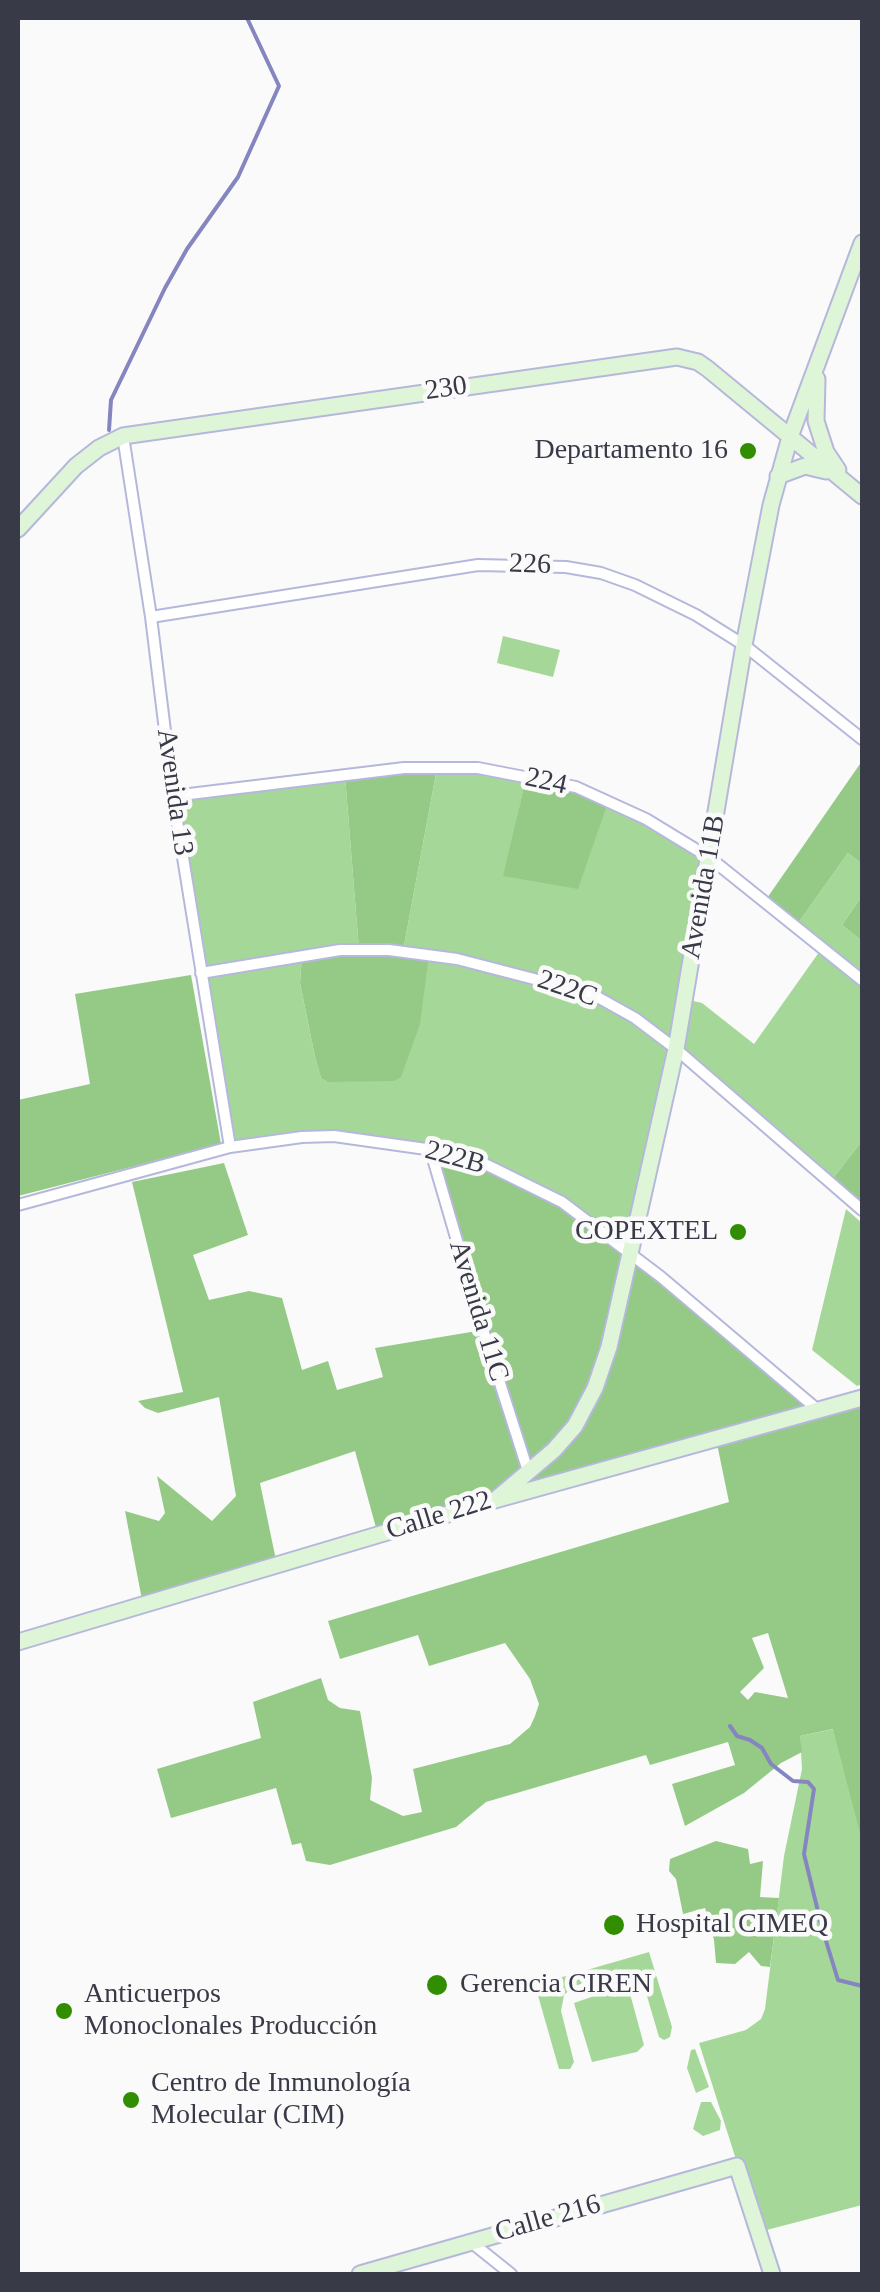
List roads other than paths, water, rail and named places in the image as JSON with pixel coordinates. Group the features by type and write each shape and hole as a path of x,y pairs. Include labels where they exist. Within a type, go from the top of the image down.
{"street":[{"name":"Avenida 11B","path":"495,1500 575,1426 595,1388 609,1347 676,1049 744,646 778,476 862,243"},
{"name":"230","path":"18,529 76,466 98,448 122,436 677,356 698,362 862,496"},
{"path":"819,358 814,408 820,439 837,470 862,496"},
{"name":"Avenida 13","path":"122,436 151,617 172,796 230,1148"},
{"path":"778,476 805,466 839,477"},
{"name":"226","path":"151,617 478,565 528,564 602,574 696,615 744,646 862,739"},
{"name":"224","path":"172,796 404,768 478,768 576,787 609,800 710,858 862,980"},
{"name":"222C","path":"201,973 340,950 389,950 457,959 592,994 635,1018 676,1049 862,1210"},
{"name":"222B","path":"18,1205 230,1148 302,1137 334,1136 433,1150 487,1165 562,1202 661,1277 819,1411"},
{"name":"Avenida 11C","path":"433,1150 528,1472"},
{"name":"Calle 222","path":"18,1642 495,1500 862,1398"},
{"name":"Calle 216","path":"360,2274 738,2166 772,2274"},
{"path":"471,2242 511,2274"}],"waterway":[{"path":"109,430 111,400 165,288 187,249 238,177 279,86 247,18"},
{"path":"730,1726 737,1736 762,1748 771,1764 793,1781 808,1782 814,1789 804,1854 822,1928 838,1980 862,1986"}],"place":[{"name":"Departamento 16","path":"748,451"},
{"name":"COPEXTEL","path":"738,1232"},
{"name":"Hospital CIMEQ","path":"614,1925"},
{"name":"Gerencia CIREN","path":"437,1985"},
{"name":"Anticuerpos Monoclonales Producción","path":"64,2011"},
{"name":"Centro de Inmunología Molecular (CIM)","path":"131,2100"}]}
